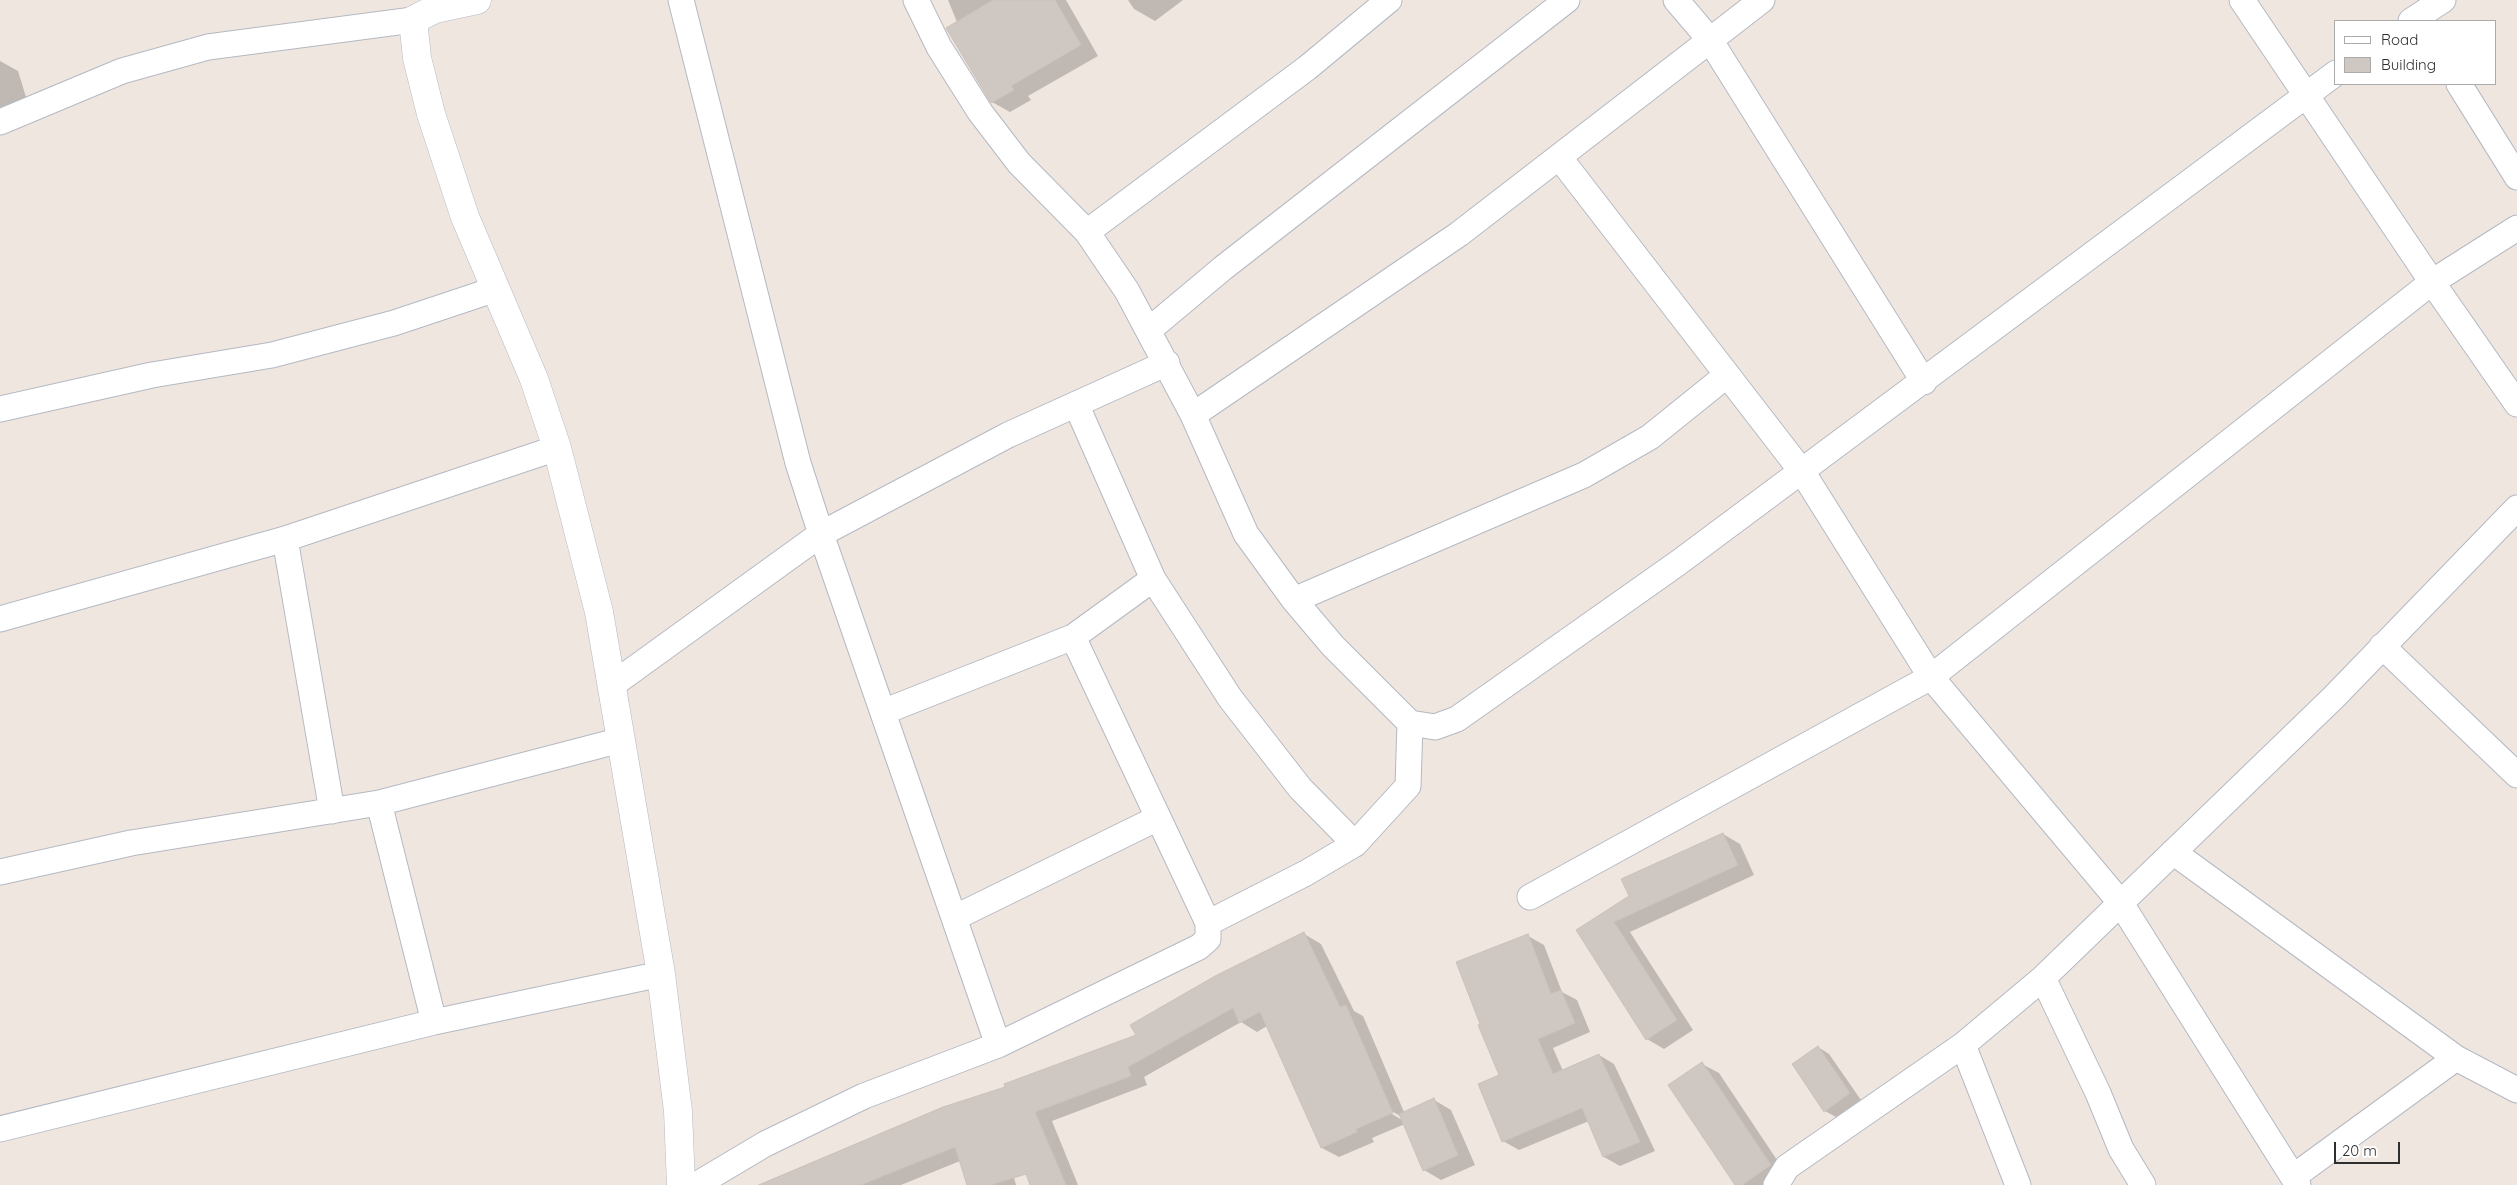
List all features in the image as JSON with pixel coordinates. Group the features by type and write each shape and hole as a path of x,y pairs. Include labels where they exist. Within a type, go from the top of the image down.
{"street":[{"path":"0,122 122,72 208,47 413,20 434,9 477,0"},
{"path":"681,0 798,463 998,1045"},
{"path":"916,0 939,47 980,112 1019,163 1087,232 1127,291 1167,362 1246,534 1294,600 1333,646 1410,723 1435,727 1457,719 1803,473 2334,74"},
{"path":"1087,232 1307,68 1389,0"},
{"path":"1149,330 1230,262 1567,0"},
{"path":"1676,0 1710,40 1924,382"},
{"path":"1193,416 1459,234 1762,0"},
{"path":"2242,0 2432,282 2517,404"},
{"path":"2413,20 2443,0"},
{"path":"413,20 417,58 431,114 465,217 534,379 557,448 600,612 660,974 678,1111 681,1185"},
{"path":"2460,85 2517,177"},
{"path":"1559,156 1803,473 1931,677 2120,902 2295,1181 2456,1058"},
{"path":"1530,897 1931,677 2432,282 2517,228"},
{"path":"0,409 152,375 272,355 394,323 496,289"},
{"path":"612,685 821,534 1008,435 1167,362"},
{"path":"1294,600 1584,475 1650,437 1727,375"},
{"path":"1076,404 1154,578 1230,698 1300,788 1355,844"},
{"path":"0,619 285,539 557,448"},
{"path":"1776,1185 1787,1167 1963,1045 2043,978 2334,697 2517,508"},
{"path":"285,539 332,811"},
{"path":"883,712 1073,637 1154,578"},
{"path":"696,1185 765,1144 864,1096 998,1045 1199,947 1208,938 1208,923 1073,637"},
{"path":"2382,646 2517,775"},
{"path":"1208,923 1306,873 1355,844 1408,786 1410,723"},
{"path":"0,872 131,843 379,804 621,740"},
{"path":"379,804 434,1022"},
{"path":"954,918 1158,818"},
{"path":"2173,852 2456,1058 2517,1090"},
{"path":"0,1128 434,1022 660,974"},
{"path":"2043,978 2098,1092 2121,1149 2142,1185"},
{"path":"1963,1045 2018,1185"}],"building":[{"path":"993,0 1055,0 1081,45 1011,86 1014,90 991,103 946,28"},
{"path":"1723,833 1738,865 1614,922 1677,1020 1646,1040 1576,930 1629,896 1621,879"},
{"path":"1304,932 1340,1007 1346,1005 1393,1113 1356,1129 1357,1132 1321,1148 1260,1012 1239,1023 1233,1008 1128,1067 1131,1076 1035,1112 1066,1185 1030,1185 1026,1174 991,1185 967,1185 955,1147 861,1185 759,1185 943,1107 1005,1087 1004,1084 1136,1035 1130,1025 1215,976"},
{"path":"1528,934 1551,994 1561,990 1575,1023 1538,1039 1553,1074 1599,1054 1640,1142 1603,1157 1582,1108 1502,1142 1478,1084 1499,1075 1478,1025 1480,1024 1456,962"},
{"path":"1818,1046 1850,1093 1824,1112 1792,1064"},
{"path":"1702,1062 1771,1165 1742,1185 1735,1185 1668,1085"},
{"path":"1434,1098 1458,1155 1423,1171 1399,1114"}]}
